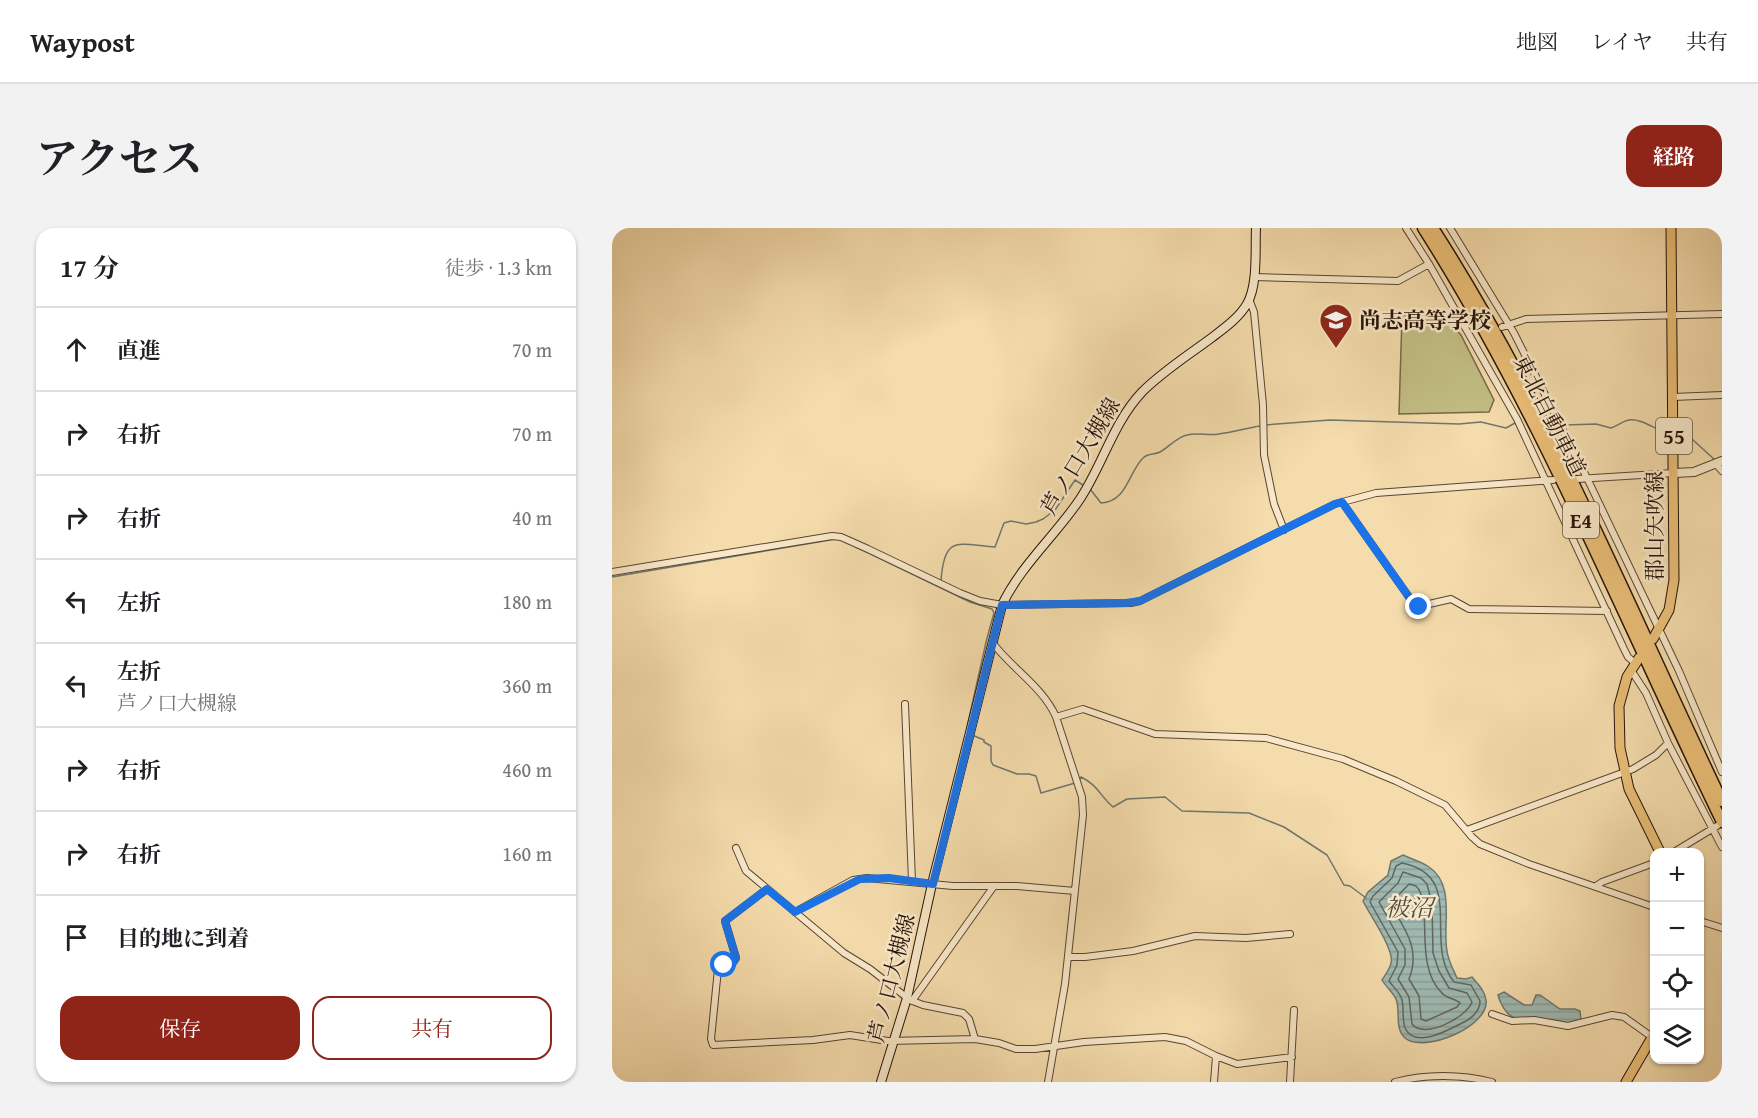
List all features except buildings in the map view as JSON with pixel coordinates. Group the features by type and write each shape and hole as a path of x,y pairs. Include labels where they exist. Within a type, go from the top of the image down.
{"highway":[{"name":"東北自動車道","path":"1423,228 1492,346 1554,465 1717,825"},
{"name":"東北自動車道","path":"1434,228 1484,312 1545,427 1722,801"}],"main road":[{"name":"芦ノ口大槻線","path":"881,1082 910,1000 933,884 1002,605 1020,576 1083,495 1130,405 1160,376 1231,323 1244,310 1250,299 1254,277 1256,228"},
{"name":"郡山矢吹線","path":"1653,639 1669,610 1674,587 1671,228"},
{"path":"1635,664 1624,687 1618,714 1620,748 1629,789 1658,848"},
{"path":"1626,1082 1650,1041"}],"street":[{"path":"1406,228 1517,419 1549,481 1624,649 1635,664 1668,743 1717,825 1722,847"},
{"path":"1450,228 1587,478 1659,629 1722,772"},
{"path":"1254,277 1398,281 1429,264"},
{"path":"1250,299 1254,312 1262,387 1266,467 1274,504 1284,530"},
{"path":"1505,325 1523,319 1722,314"},
{"path":"1471,339 1478,336"},
{"path":"1674,397 1722,395"},
{"path":"1577,479 1694,472 1719,462 1722,471"},
{"path":"612,572 824,536 836,536 975,600 1002,605 1126,603 1140,601 1342,502 1376,493 1549,481"},
{"path":"1342,502 1416,607 1451,599 1469,609 1607,611"},
{"path":"992,642 1002,656 1043,696 1056,717 1082,797 1082,840 1068,957 1048,1082"},
{"path":"905,704 912,881"},
{"path":"1056,717 1083,709 1155,734 1266,738 1343,759 1437,800 1449,808 1480,844 1650,906"},
{"path":"1467,830 1642,765 1668,743"},
{"path":"1680,848 1717,825"},
{"path":"736,848 746,871 844,953 870,969 910,1000 963,1013 969,1019 975,1039"},
{"path":"1596,886 1600,882 1650,865"},
{"path":"795,912 860,879 874,877 933,884 1075,891"},
{"path":"910,1000 994,886"},
{"path":"767,889 725,921 736,958 732,964 721,966 718,969 712,1044 813,1040 850,1035 895,1041 975,1039 999,1043 1016,1049 1035,1049 1093,1041 1165,1037 1186,1041 1233,1063 1242,1064 1292,1057"},
{"path":"1704,922 1722,928"},
{"path":"1068,957 1133,951 1196,936 1246,938 1290,934"},
{"path":"1290,1082 1294,1010"},
{"path":"1492,1014 1512,1021 1534,1020 1569,1026 1612,1015 1628,1019 1650,1034"},
{"path":"1214,1082 1216,1056"},
{"path":"1395,1082 1454,1077 1478,1078 1492,1082"}],"shaded area":[{"path":"1443,315 1461,335 1494,400 1489,412 1399,414 1402,316"}],"water":[{"name":"被沼","path":"1403,855 1426,865 1437,875 1445,895 1446,941 1450,961 1457,978 1472,977 1483,991 1486,1000 1484,1010 1478,1019 1467,1028 1440,1040 1414,1042 1402,1034 1396,999 1382,980 1391,963 1389,950 1363,901 1368,892 1388,875 1391,861"},
{"path":"1504,992 1524,1005 1532,1005 1536,995 1540,995 1560,1009 1580,1011 1581,1021 1573,1024 1515,1018 1506,1012 1500,1002 1498,995"}],"waterway":[{"path":"1265,425 1330,420 1459,424 1481,422 1506,428 1515,423"},
{"path":"1565,425 1596,424 1611,428 1634,420 1667,432"},
{"path":"1090,489 1101,503 1110,501 1122,492 1143,458 1160,452 1183,436 1215,434 1260,426"},
{"path":"1677,431 1682,430 1715,460"},
{"path":"941,581 945,556 949,549 962,544 995,547 1004,523 1011,521 1026,524 1043,519 1055,510 1075,480 1083,485"},
{"path":"612,577 836,539"},
{"path":"854,546 970,602 992,609 994,613 967,727"},
{"path":"972,735 991,746 993,765 1017,774 1036,776 1041,793 1075,783"},
{"path":"1079,780 1081,777 1091,784 1113,807 1127,799 1165,797 1182,811 1249,813 1284,827 1327,855 1344,885 1350,886 1366,898"}],"place":[{"name":"尚志高等学校","path":"1336,349"}],"route":[{"path":"724,965 732,964 736,958 725,921 767,889 795,912 853,880 874,877 933,884 1002,605 1140,601 1342,502 1403,590 1416,607 1419,607"}]}
